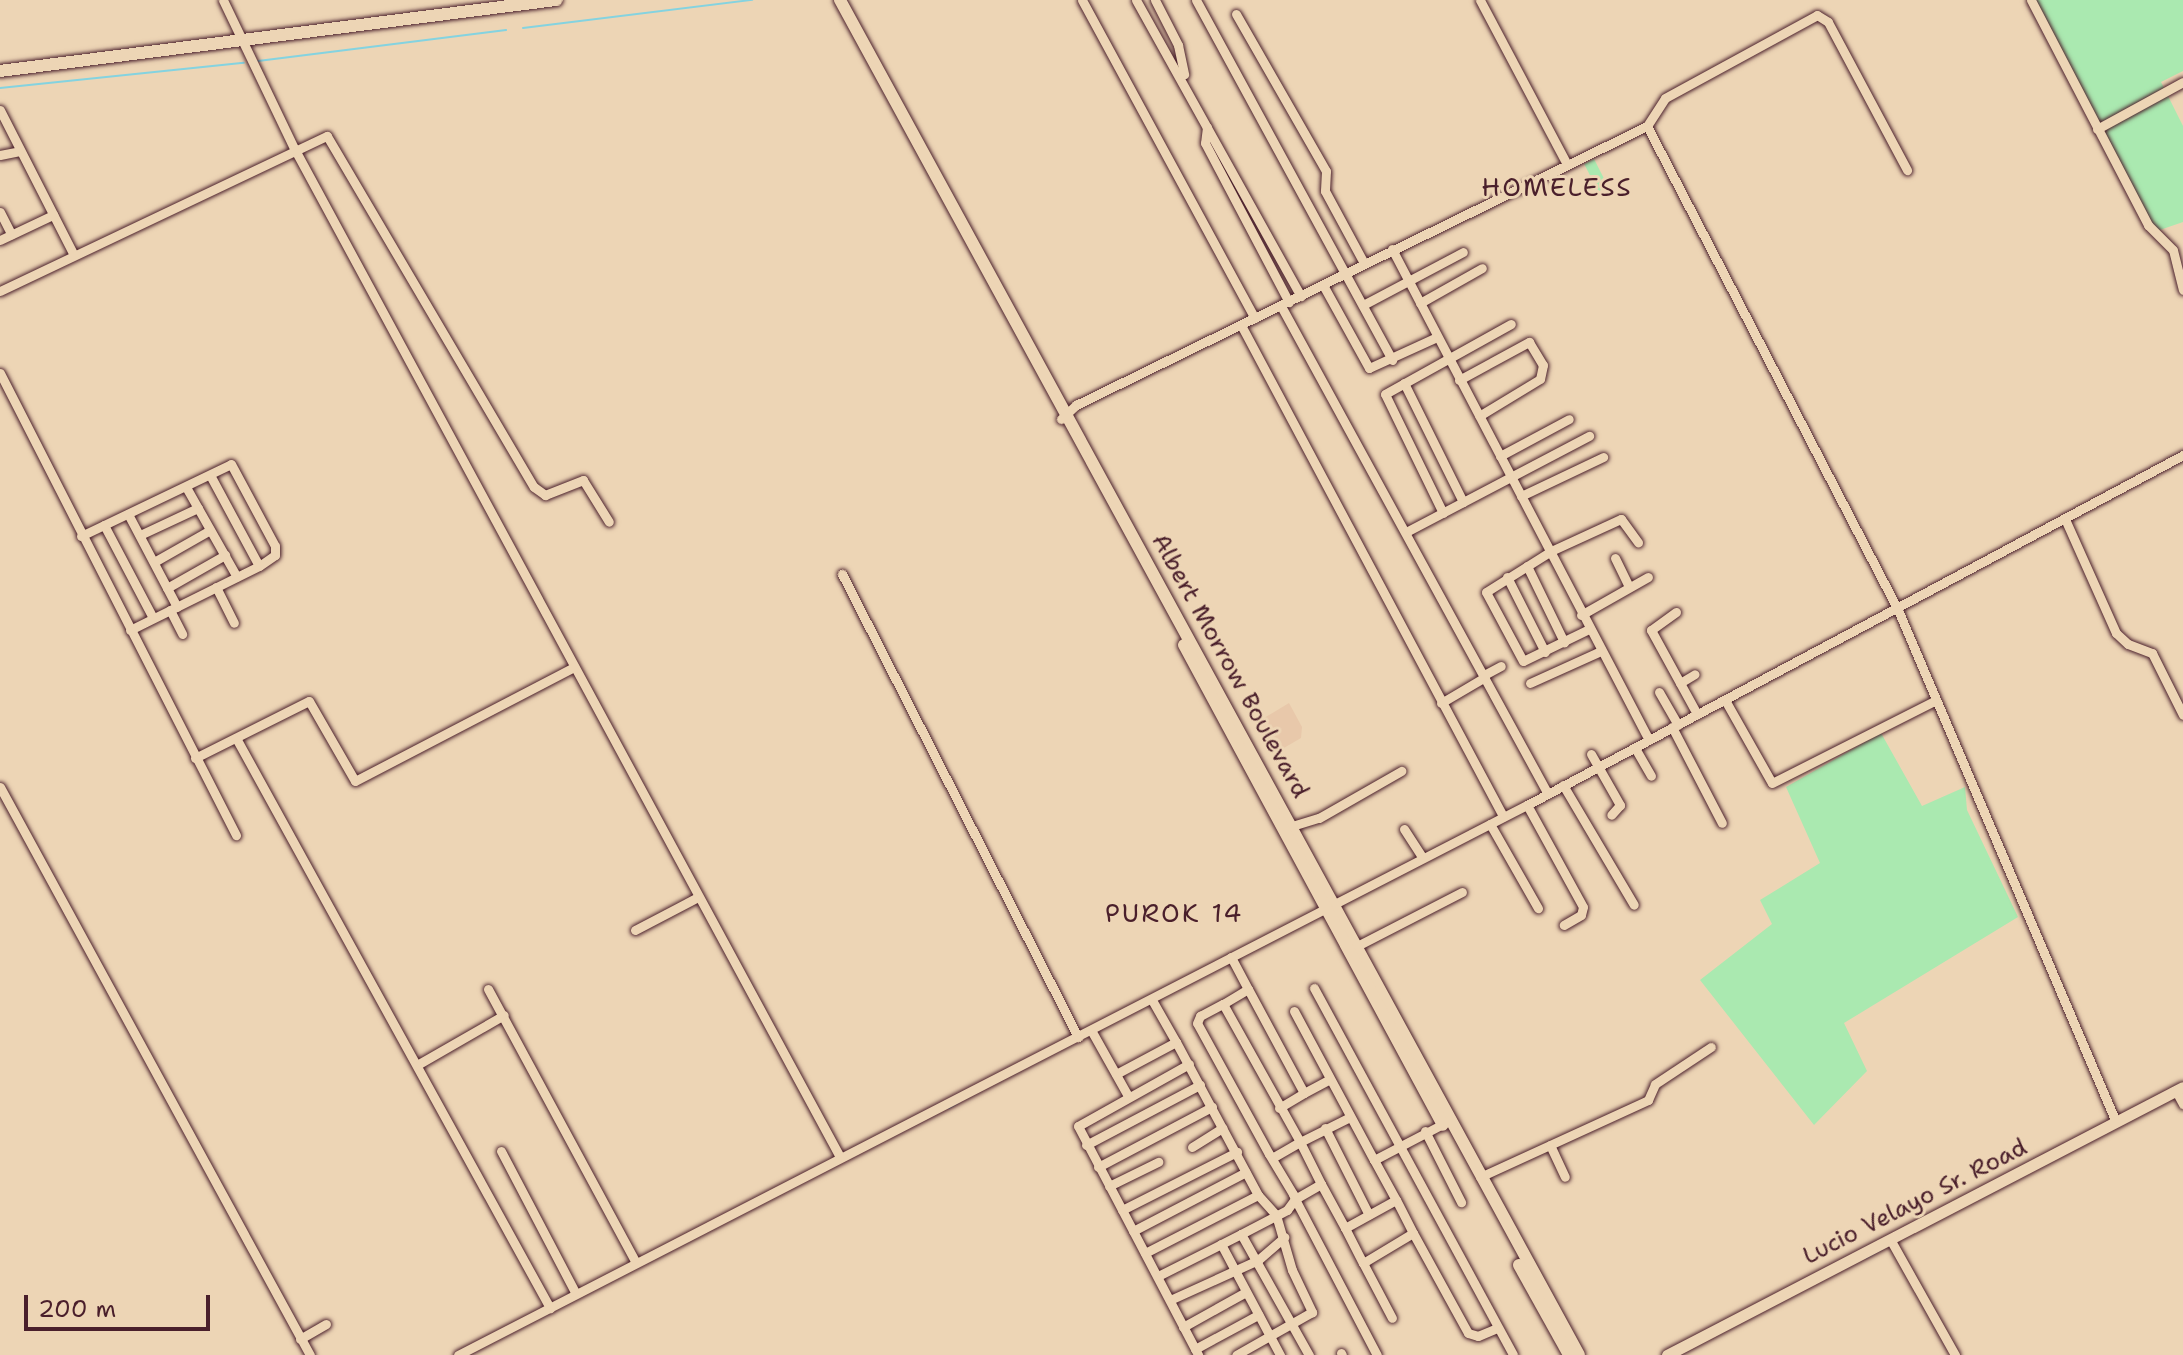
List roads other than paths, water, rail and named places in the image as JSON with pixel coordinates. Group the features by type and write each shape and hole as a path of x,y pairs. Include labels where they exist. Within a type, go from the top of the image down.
{"highway":[{"path":"0,71 556,0"},
{"name":"Albert Morrow Boulevard","path":"832,0 1292,826 1331,907 1357,946 1579,1355"},
{"name":"Albert Morrow Boulevard","path":"840,0 1331,907 1443,1124 1569,1355"}],"main road":[{"name":"Lucio Velayo Sr. Road","path":"1667,1355 2179,1089"}],"street":[{"path":"223,0 294,148 840,1157"},
{"path":"1082,0 1255,318"},
{"path":"1136,0 1185,82 1301,296"},
{"path":"1155,0 1178,45 1185,82"},
{"path":"1196,0 1392,360"},
{"path":"1480,0 1567,164"},
{"path":"2031,0 2148,225 2173,250 2183,290"},
{"path":"1236,14 1326,171 1325,191 1364,263"},
{"path":"1064,416 1392,249 1647,126 1665,98 1821,14 1907,170"},
{"path":"1166,53 1178,45"},
{"path":"2097,129 2183,82"},
{"path":"0,110 73,253"},
{"path":"1647,126 1898,610 2116,1122"},
{"path":"1207,127 1205,143 1285,304 1548,794"},
{"path":"0,291 73,253 323,135 329,138 534,487 545,495 583,480 609,522"},
{"path":"0,155 20,151"},
{"path":"0,212 11,234"},
{"path":"0,240 53,215"},
{"path":"1392,249 1649,740"},
{"path":"1363,305 1463,252"},
{"path":"1420,303 1482,268"},
{"path":"1323,285 1365,366 1392,360 1437,337"},
{"path":"1443,513 1385,397 1404,383 1511,324"},
{"path":"1241,325 1503,816"},
{"path":"1459,380 1529,342 1543,365 1540,379 1479,416"},
{"path":"0,373 236,835"},
{"path":"1404,383 1463,502"},
{"path":"1500,456 1569,419"},
{"path":"1406,532 1589,436"},
{"path":"458,1355 1527,805 1898,610 2183,455"},
{"path":"1521,496 1603,457"},
{"path":"81,536 228,464 234,467 275,546 275,555 259,566 130,630"},
{"path":"210,475 259,566"},
{"path":"186,487 237,577"},
{"path":"140,535 198,508"},
{"path":"128,514 167,588 182,634"},
{"path":"1589,629 1545,652 1521,660 1487,590 1551,551 1621,519 1638,542"},
{"path":"2065,519 2116,633 2128,644 2152,653 2183,715"},
{"path":"104,525 153,618"},
{"path":"154,562 210,530"},
{"path":"167,588 225,555"},
{"path":"1615,558 1629,587"},
{"path":"1527,566 1564,642"},
{"path":"842,574 1078,1037"},
{"path":"1507,577 1545,652"},
{"path":"1581,615 1648,577"},
{"path":"216,587 234,623"},
{"path":"1676,612 1651,630 1697,714"},
{"path":"1530,683 1601,651"},
{"path":"1441,703 1501,666"},
{"path":"195,758 309,701 355,781 574,667"},
{"path":"1680,683 1695,674"},
{"path":"1659,692 1722,823"},
{"path":"1725,700 1772,783 1936,700"},
{"path":"236,738 550,1308"},
{"path":"1635,748 1651,776"},
{"path":"1591,754 1620,805 1611,815"},
{"path":"1292,826 1319,818 1401,771"},
{"path":"1563,785 1634,905"},
{"path":"0,787 310,1355"},
{"path":"1527,805 1583,907 1581,915 1564,925"},
{"path":"1490,824 1538,908"},
{"path":"1404,829 1422,857"},
{"path":"1357,946 1462,892"},
{"path":"635,930 698,897"},
{"path":"1231,957 1304,1093"},
{"path":"1314,988 1511,1355"},
{"path":"488,989 636,1263"},
{"path":"1248,989 1200,1016 1197,1023 1377,1355"},
{"path":"1152,1000 1258,1195 1276,1215 1292,1270 1313,1309 1292,1325 1236,1355"},
{"path":"1223,1004 1300,1142 1392,1318"},
{"path":"1294,1011 1328,1080 1468,1333 1478,1336 1497,1328"},
{"path":"417,1065 504,1015"},
{"path":"1091,1030 1128,1096"},
{"path":"1116,1074 1176,1042"},
{"path":"1480,1177 1648,1100 1655,1084 1711,1047"},
{"path":"1189,1064 1079,1123 1086,1145 1197,1352 1258,1315"},
{"path":"1279,1108 1328,1080"},
{"path":"1086,1145 1200,1085"},
{"path":"2179,1089 2183,1104"},
{"path":"1098,1167 1212,1107"},
{"path":"1272,1158 1350,1117"},
{"path":"1374,1160 1443,1124"},
{"path":"1192,1147 1223,1128"},
{"path":"1325,1128 1369,1215"},
{"path":"1425,1131 1461,1202"},
{"path":"1550,1145 1565,1177"},
{"path":"501,1151 576,1294"},
{"path":"1122,1210 1237,1152"},
{"path":"1109,1186 1158,1162"},
{"path":"1133,1231 1246,1172"},
{"path":"1158,1276 1276,1215 1321,1184"},
{"path":"1145,1253 1258,1195"},
{"path":"1345,1228 1396,1200"},
{"path":"1363,1263 1413,1233"},
{"path":"1241,1234 1309,1355"},
{"path":"1170,1300 1258,1260 1284,1237"},
{"path":"1890,1239 1955,1355"},
{"path":"1221,1244 1280,1355"},
{"path":"1183,1327 1246,1292"},
{"path":"300,1339 326,1324"}],"waterway":[{"path":"523,28 752,0"},
{"path":"258,61 506,30"},
{"path":"0,88 244,63"},
{"path":"949,1108 959,1102"},
{"path":"1866,1258 1886,1247"}],"district":[{"name":"HOMELESS","path":"1557,187"},
{"name":"PUROK 14","path":"1174,913"}]}
